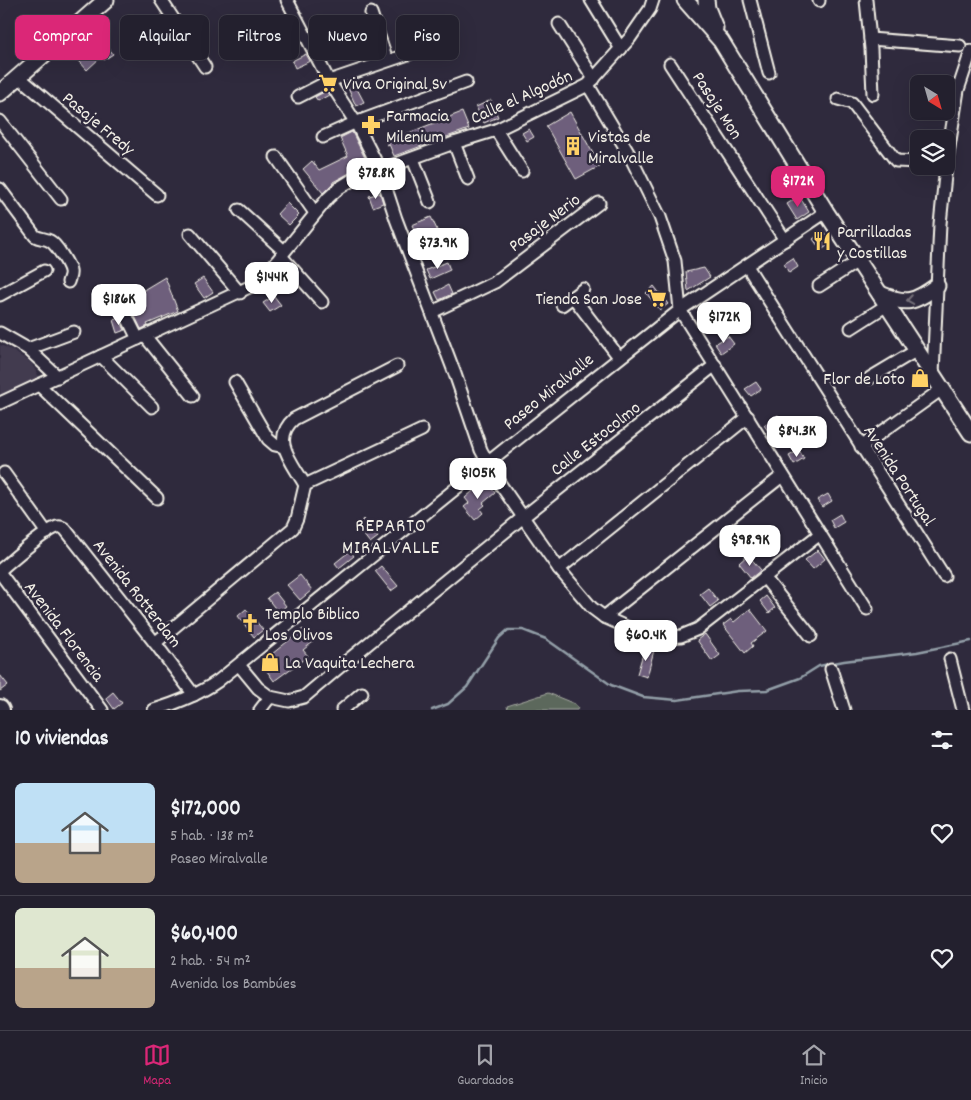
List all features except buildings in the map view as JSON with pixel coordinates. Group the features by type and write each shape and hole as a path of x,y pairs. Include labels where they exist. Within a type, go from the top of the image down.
{"main road":[{"path":"0,93 106,0"},
{"path":"685,0 721,41"},
{"path":"706,0 707,8 721,41 826,212 970,429"},
{"path":"883,299 912,301 924,296 937,286"}],"street":[{"path":"161,0 205,67"},
{"path":"287,0 329,81 356,123 380,170 396,219 487,464 522,518 559,569 592,608 604,618 640,633 667,637 680,636 698,629 820,534"},
{"path":"591,0 620,49"},
{"name":"Calle el Algodón","path":"0,403 240,293 260,282 328,198 352,180 496,130 591,82 620,49 651,4 662,0"},
{"path":"750,0 769,72"},
{"path":"866,0 873,94"},
{"path":"371,13 388,60"},
{"path":"560,24 660,217 675,261 680,310 782,476 867,609"},
{"path":"870,39 960,46"},
{"path":"952,130 958,90 971,52"},
{"path":"298,97 329,81 396,57"},
{"name":"Pasaje Mon","path":"670,64 785,240"},
{"name":"Pasaje Fredy","path":"19,77 157,195"},
{"path":"323,137 466,82"},
{"path":"958,90 971,92"},
{"path":"838,99 852,103 896,161 910,162"},
{"path":"0,121 61,199"},
{"path":"496,130 522,171"},
{"path":"454,143 468,179"},
{"path":"276,158 315,213"},
{"path":"413,159 430,202"},
{"path":"933,374 940,224 945,175"},
{"path":"0,190 35,236 54,244 70,268 71,274 68,282"},
{"name":"Pasaje Nerio","path":"432,312 495,282 599,203"},
{"path":"240,210 282,254 322,302"},
{"name":"Paseo Miralvalle","path":"154,710 177,703 207,689 619,357 680,310 826,212"},
{"path":"190,234 240,293"},
{"path":"819,286 858,261"},
{"name":"Avenida Portugal","path":"747,266 944,576"},
{"path":"0,295 44,270"},
{"path":"562,305 584,289"},
{"path":"573,296 619,357"},
{"path":"852,328 883,299"},
{"path":"126,315 142,338 193,396"},
{"path":"28,349 74,332"},
{"path":"0,333 28,349 58,377"},
{"path":"870,378 917,350"},
{"path":"101,356 152,407"},
{"name":"Calle Estocolmo","path":"270,697 288,701 304,697 522,518 715,365"},
{"path":"155,643 293,528 305,484 284,447 282,438 284,430 294,419 397,366"},
{"path":"235,382 268,439 275,445 284,447"},
{"path":"39,385 157,498"},
{"path":"861,447 942,389"},
{"path":"559,569 748,418"},
{"path":"305,484 422,430"},
{"path":"0,572 47,533 4,473"},
{"path":"604,618 782,476"},
{"name":"Avenida Rotterdam","path":"47,533 57,527 65,529 194,695"},
{"name":"Avenida Florencia","path":"0,572 102,710"},
{"path":"764,577 811,636"},
{"path":"950,659 963,710"},
{"path":"239,665 258,688 270,697 260,710"},
{"path":"831,668 844,710"},
{"path":"342,710 362,693"}],"shaded area":[{"path":"0,345 10,349 32,364 39,377 0,399"}],"green space":[{"path":"548,693 575,704 578,708 577,710 508,710 507,706"}],"waterway":[{"path":"432,710 448,704 467,687 499,638 508,630 523,630 546,639 611,685 643,697 677,700 738,691 767,690 800,678 819,666 917,652 971,641"}],"place":[{"name":"Viva Original Sv","path":"328,83"},
{"name":"Farmacia Milenium","path":"371,125"},
{"name":"Vistas de Miralvalle","path":"573,146"},
{"name":"Parrilladas y Costillas","path":"822,241"},
{"name":"Tienda San Jose","path":"657,298"},
{"name":"Flor de Loto","path":"920,378"},
{"name":"Templo Biblico Los Olivos","path":"250,623"},
{"name":"La Vaquita Lechera","path":"270,662"}],"district":[{"name":"REPARTO MIRALVALLE","path":"391,535"}]}
